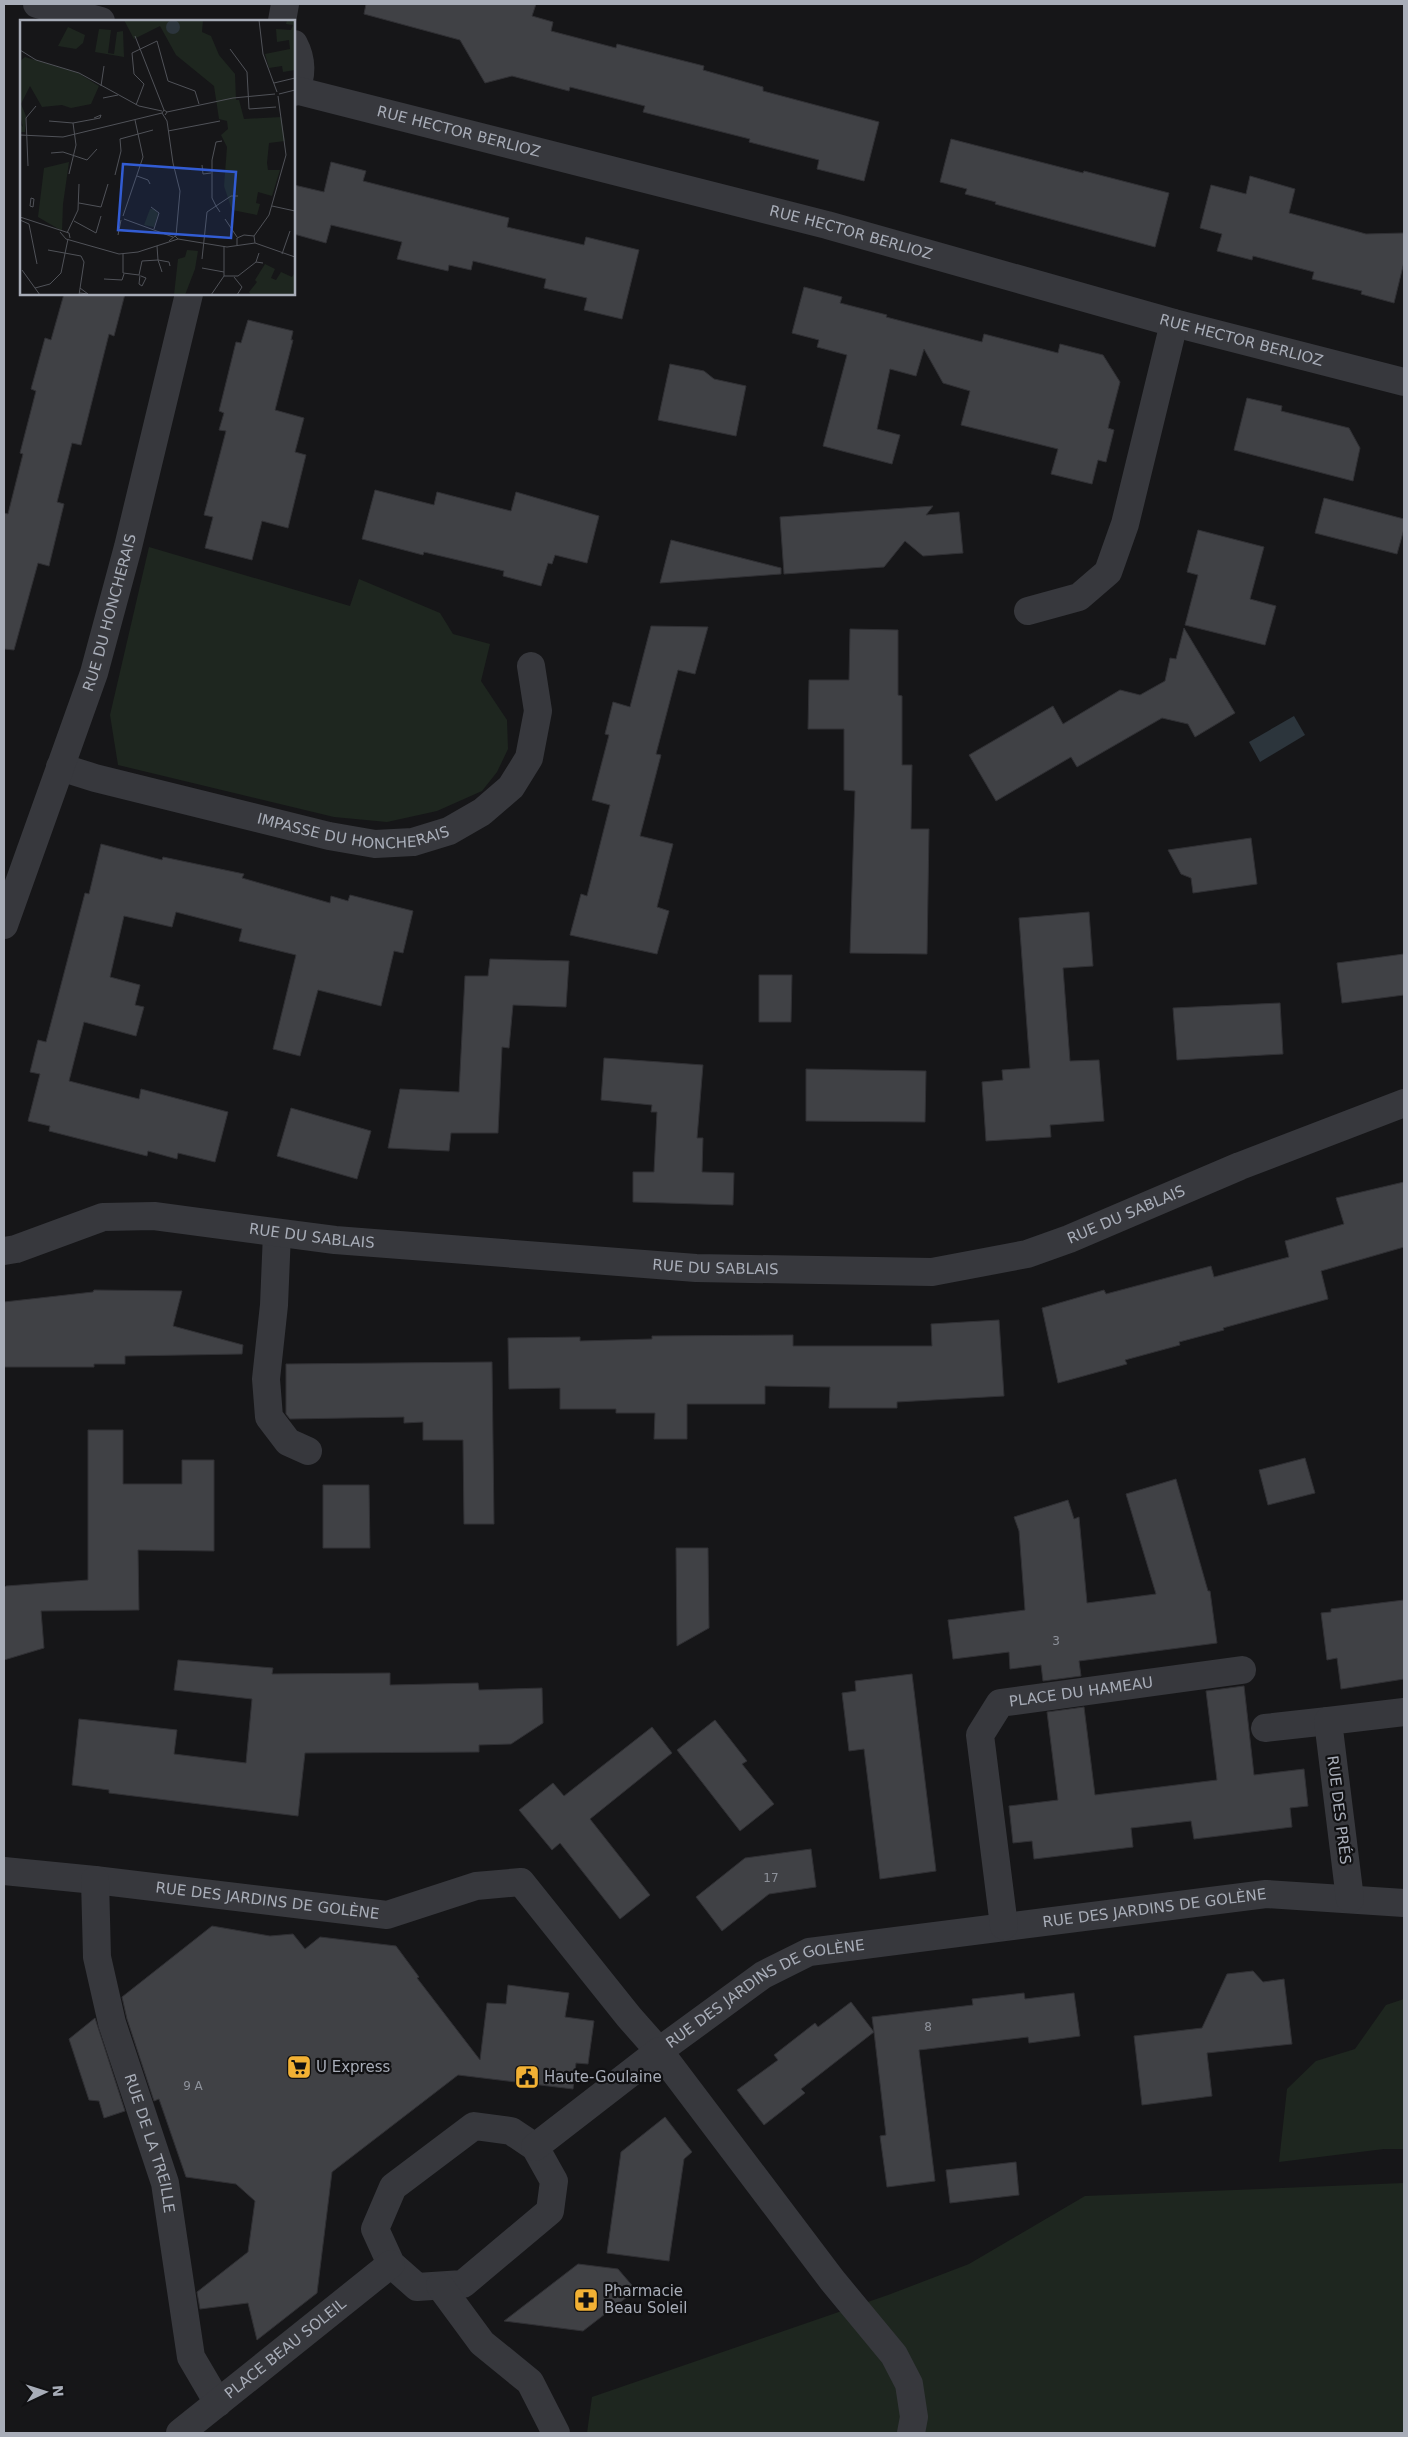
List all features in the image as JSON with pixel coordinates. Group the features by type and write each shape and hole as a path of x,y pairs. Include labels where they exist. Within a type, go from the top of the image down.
{"street":[{"path":"37,4 97,20"},
{"path":"282,20 285,4"},
{"name":"RUE HECTOR BERLIOZ","path":"295,47 301,63 300,77 295,91 827,225 1174,323 1404,382"},
{"name":"RUE DU HONCHERAIS","path":"4,924 94,673 128,547 189,295"},
{"path":"1028,611 1079,597 1108,572 1125,524 1174,323"},
{"name":"IMPASSE DU HONCHERAIS","path":"60,766 95,778 329,836 375,844 413,842 449,830 482,812 511,787 528,758 538,711 531,666"},
{"name":"RUE DU SABLAIS","path":"4,1251 16,1249 103,1217 154,1216 335,1240 696,1268 932,1272 1027,1254 1060,1242 1240,1166 1404,1103"},
{"path":"277,1233 274,1306 266,1379 269,1417 288,1442 308,1451"},
{"name":"PLACE DU HAMEAU","path":"1004,1926 980,1736 1000,1703 1043,1695 1242,1670"},
{"path":"1265,1728 1404,1712"},
{"name":"RUE DES PRÉS","path":"1328,1722 1350,1900"},
{"name":"RUE DES JARDINS DE GOLÈNE","path":"4,1871 388,1915 476,1886 521,1882 629,2017 659,2050 763,1976 809,1952 1266,1894 1404,1903"},
{"name":"RUE DE LA TREILLE","path":"94,1880 97,1957 112,2023 164,2183 191,2357 218,2403"},
{"path":"535,2147 659,2050 832,2280 894,2355 909,2384 914,2417 911,2433"},
{"path":"474,2126 511,2131 535,2147 554,2181 550,2211 463,2284 417,2287 392,2264 375,2229 393,2187 474,2126"},
{"name":"PLACE BEAU SOLEIL","path":"180,2433 392,2264"},
{"path":"440,2286 482,2342 530,2382 556,2433"}],"shaded area":[{"path":"149,547 350,606 359,579 440,613 453,634 490,644 481,681 507,720 508,749 497,772 482,791 437,811 387,822 334,817 118,765 110,715"},
{"path":"1294,716 1305,735 1260,762 1249,742"},
{"path":"1404,1999 1404,2149 1384,2149 1279,2162 1287,2089 1316,2061 1355,2049 1386,2005"},
{"path":"1404,2183 1404,2433 587,2433 592,2397 888,2295 969,2264 1085,2196"}],"building":[{"path":"366,4 536,4 532,16 553,22 551,31 616,48 617,44 704,66 703,70 763,87 763,91 879,122 864,181 817,169 819,160 749,142 750,139 643,112 645,106 570,87 569,91 512,76 485,83 460,40 364,14"},
{"path":"951,139 1169,193 1155,247 995,204 996,202 965,194 967,189 940,182"},
{"path":"331,162 366,171 363,181 509,218 507,227 584,245 586,237 639,250 622,319 584,310 587,298 544,288 546,279 473,261 471,270 449,265 448,271 397,259 402,242 331,225 326,243 295,234 295,185 324,192"},
{"path":"1250,176 1295,189 1289,213 1366,234 1404,233 1404,262 1394,303 1361,294 1362,291 1312,279 1314,272 1253,256 1252,260 1217,251 1222,234 1200,228 1211,185 1246,194"},
{"path":"804,287 842,297 840,303 982,342 984,334 1058,353 1060,344 1103,355 1120,382 1108,428 1114,430 1106,462 1098,460 1092,484 1051,474 1058,449 961,425 970,391 943,383 924,349 916,376 890,369 877,429 900,435 892,464 823,446 847,355 817,347 819,340 792,333"},
{"path":"64,295 125,295 114,336 109,334 81,445 72,443 57,502 64,504 49,566 38,563 14,650 4,649 4,513 8,514 23,454 20,453 36,391 31,389 45,338 51,340"},
{"path":"248,320 293,331 291,340 293,340 275,410 304,418 295,452 306,455 288,528 262,521 252,560 205,548 213,517 204,515 226,431 219,430 224,413 219,411 236,342 241,343"},
{"path":"670,364 704,371 714,379 746,386 736,436 658,420"},
{"path":"1247,398 1282,406 1281,411 1349,428 1360,448 1353,481 1234,450"},
{"path":"375,490 434,505 437,492 511,511 516,492 599,516 587,563 555,555 552,564 548,563 541,586 503,576 504,571 424,552 423,555 362,539"},
{"path":"1324,498 1404,519 1404,529 1397,554 1315,533"},
{"path":"933,506 926,515 959,512 963,553 923,556 905,541 884,567 784,574 780,517"},
{"path":"1198,530 1264,547 1250,599 1276,606 1265,645 1185,625 1198,575 1187,572"},
{"path":"671,540 781,568 781,574 660,583"},
{"path":"651,626 708,627 695,674 678,670 656,754 661,755 640,836 673,844 657,907 669,911 657,954 570,935 581,894 587,896 610,805 592,800 609,735 605,734 613,702 630,707"},
{"path":"1184,628 1235,713 1195,737 1188,724 1162,718 1077,767 1071,757 996,801 969,755 1053,706 1063,724 1120,690 1140,695 1165,681 1170,658 1176,659"},
{"path":"850,629 898,630 898,695 902,696 902,765 912,765 911,829 929,829 927,954 850,953 855,791 844,790 844,729 808,729 809,680 849,680"},
{"path":"1251,838 1257,884 1193,893 1191,878 1181,874 1168,850"},
{"path":"101,844 162,860 163,857 244,874 242,878 330,903 331,896 348,901 350,895 413,911 403,953 394,951 381,1006 318,990 300,1056 273,1049 296,955 239,941 242,929 176,912 172,927 124,916 110,977 140,985 135,1005 144,1007 136,1036 84,1022 69,1081 139,1099 141,1089 228,1112 215,1162 178,1153 177,1159 148,1151 147,1156 49,1131 50,1126 28,1121 40,1074 30,1072 38,1040 46,1042 85,893 89,894"},
{"path":"1089,912 1093,966 1063,968 1070,1061 1099,1060 1104,1121 1050,1125 1051,1137 986,1141 982,1082 1003,1080 1002,1070 1030,1068 1019,918"},
{"path":"1404,954 1404,995 1342,1003 1337,963"},
{"path":"490,959 569,961 566,1007 513,1005 509,1048 502,1047 498,1133 451,1133 449,1151 388,1148 400,1089 459,1092 465,976 488,976"},
{"path":"759,975 792,975 791,1022 759,1022"},
{"path":"1280,1003 1283,1054 1177,1060 1173,1008"},
{"path":"604,1058 703,1065 697,1138 703,1138 702,1172 734,1173 733,1205 633,1202 633,1172 654,1172 657,1112 651,1112 652,1105 601,1100"},
{"path":"806,1069 926,1071 925,1122 806,1121"},
{"path":"291,1108 371,1131 357,1179 277,1156"},
{"path":"1404,1182 1404,1247 1321,1271 1328,1299 1223,1328 1224,1330 1179,1342 1180,1345 1125,1360 1127,1364 1058,1383 1042,1308 1104,1290 1106,1294 1211,1266 1214,1277 1289,1257 1285,1241 1344,1224 1336,1198"},
{"path":"94,1290 182,1291 173,1326 243,1345 242,1354 125,1356 125,1364 94,1364 94,1367 4,1367 4,1302 93,1292"},
{"path":"999,1320 1004,1396 897,1402 897,1408 829,1408 830,1387 765,1386 765,1404 687,1404 687,1439 654,1439 655,1413 616,1413 616,1409 560,1409 560,1388 509,1389 508,1338 580,1337 580,1341 652,1339 652,1336 793,1335 793,1346 932,1346 931,1324"},
{"path":"492,1362 494,1524 464,1524 463,1440 423,1440 423,1422 404,1423 404,1417 290,1419 286,1414 286,1364"},
{"path":"88,1430 123,1430 123,1484 182,1484 182,1460 214,1460 214,1551 138,1550 139,1610 41,1611 44,1648 4,1660 4,1588 6,1586 88,1580"},
{"path":"1305,1458 1315,1493 1268,1505 1259,1470"},
{"path":"1176,1479 1208,1591 1210,1591 1217,1643 1079,1661 1081,1676 1043,1681 1041,1665 1010,1669 1009,1652 953,1659 948,1620 1025,1610 1019,1531 1014,1517 1068,1500 1074,1519 1079,1517 1087,1603 1156,1594 1126,1494"},
{"path":"323,1485 369,1485 370,1548 323,1548"},
{"path":"676,1548 708,1548 709,1628 677,1646"},
{"path":"1404,1600 1404,1679 1341,1689 1337,1658 1327,1660 1321,1613 1331,1612 1331,1609"},
{"path":"178,1660 273,1668 272,1674 390,1673 390,1685 478,1683 479,1690 542,1688 543,1723 511,1744 479,1745 479,1752 305,1753 298,1816 109,1793 109,1790 72,1785 79,1719 177,1730 174,1754 246,1763 252,1699 174,1690"},
{"path":"912,1674 936,1871 880,1879 864,1749 849,1751 842,1693 856,1691 855,1681"},
{"path":"1244,1686 1254,1775 1304,1769 1308,1806 1290,1808 1292,1827 1194,1839 1191,1821 1131,1828 1133,1847 1034,1859 1032,1841 1013,1843 1009,1806 1058,1800 1047,1712 1084,1707 1095,1795 1217,1780 1206,1691"},
{"path":"715,1720 747,1761 742,1764 774,1804 740,1831 677,1750"},
{"path":"652,1727 672,1753 590,1819 650,1895 620,1919 560,1843 552,1850 519,1810 553,1783 564,1796"},
{"path":"811,1849 816,1887 769,1894 722,1931 696,1897 745,1858"},
{"path":"212,1926 270,1936 293,1934 305,1949 320,1937 396,1946 419,1977 417,1978 480,2060 487,2003 506,2004 508,1985 569,1993 565,2017 594,2021 588,2064 576,2063 573,2089 458,2075 332,2172 317,2293 257,2340 248,2303 200,2309 197,2292 248,2252 255,2201 236,2184 186,2177 159,2099 154,2101 127,2019 122,1997"},
{"path":"1253,1971 1263,1982 1284,1979 1292,2044 1207,2053 1212,2096 1142,2105 1134,2036 1202,2028 1227,1974"},
{"path":"1024,1993 1025,1999 1074,1993 1080,2036 1029,2043 1028,2037 919,2050 935,2181 887,2187 880,2136 886,2135 872,2017 973,2005 972,1999"},
{"path":"851,2002 874,2032 801,2089 805,2093 764,2125 737,2090 778,2060 774,2055 815,2023 818,2027"},
{"path":"95,2018 125,2111 104,2118 99,2101 89,2100 69,2039"},
{"path":"665,2117 692,2152 684,2159 669,2261 607,2253 621,2152"},
{"path":"1016,2162 1019,2195 950,2203 946,2170"},
{"path":"578,2264 618,2269 636,2290 583,2331 504,2321"}],"place":[{"name":"U Express","path":"299,2067"},
{"name":"Haute-Goulaine","path":"527,2077"},
{"name":"Pharmacie Beau Soleil","path":"586,2300"}]}
